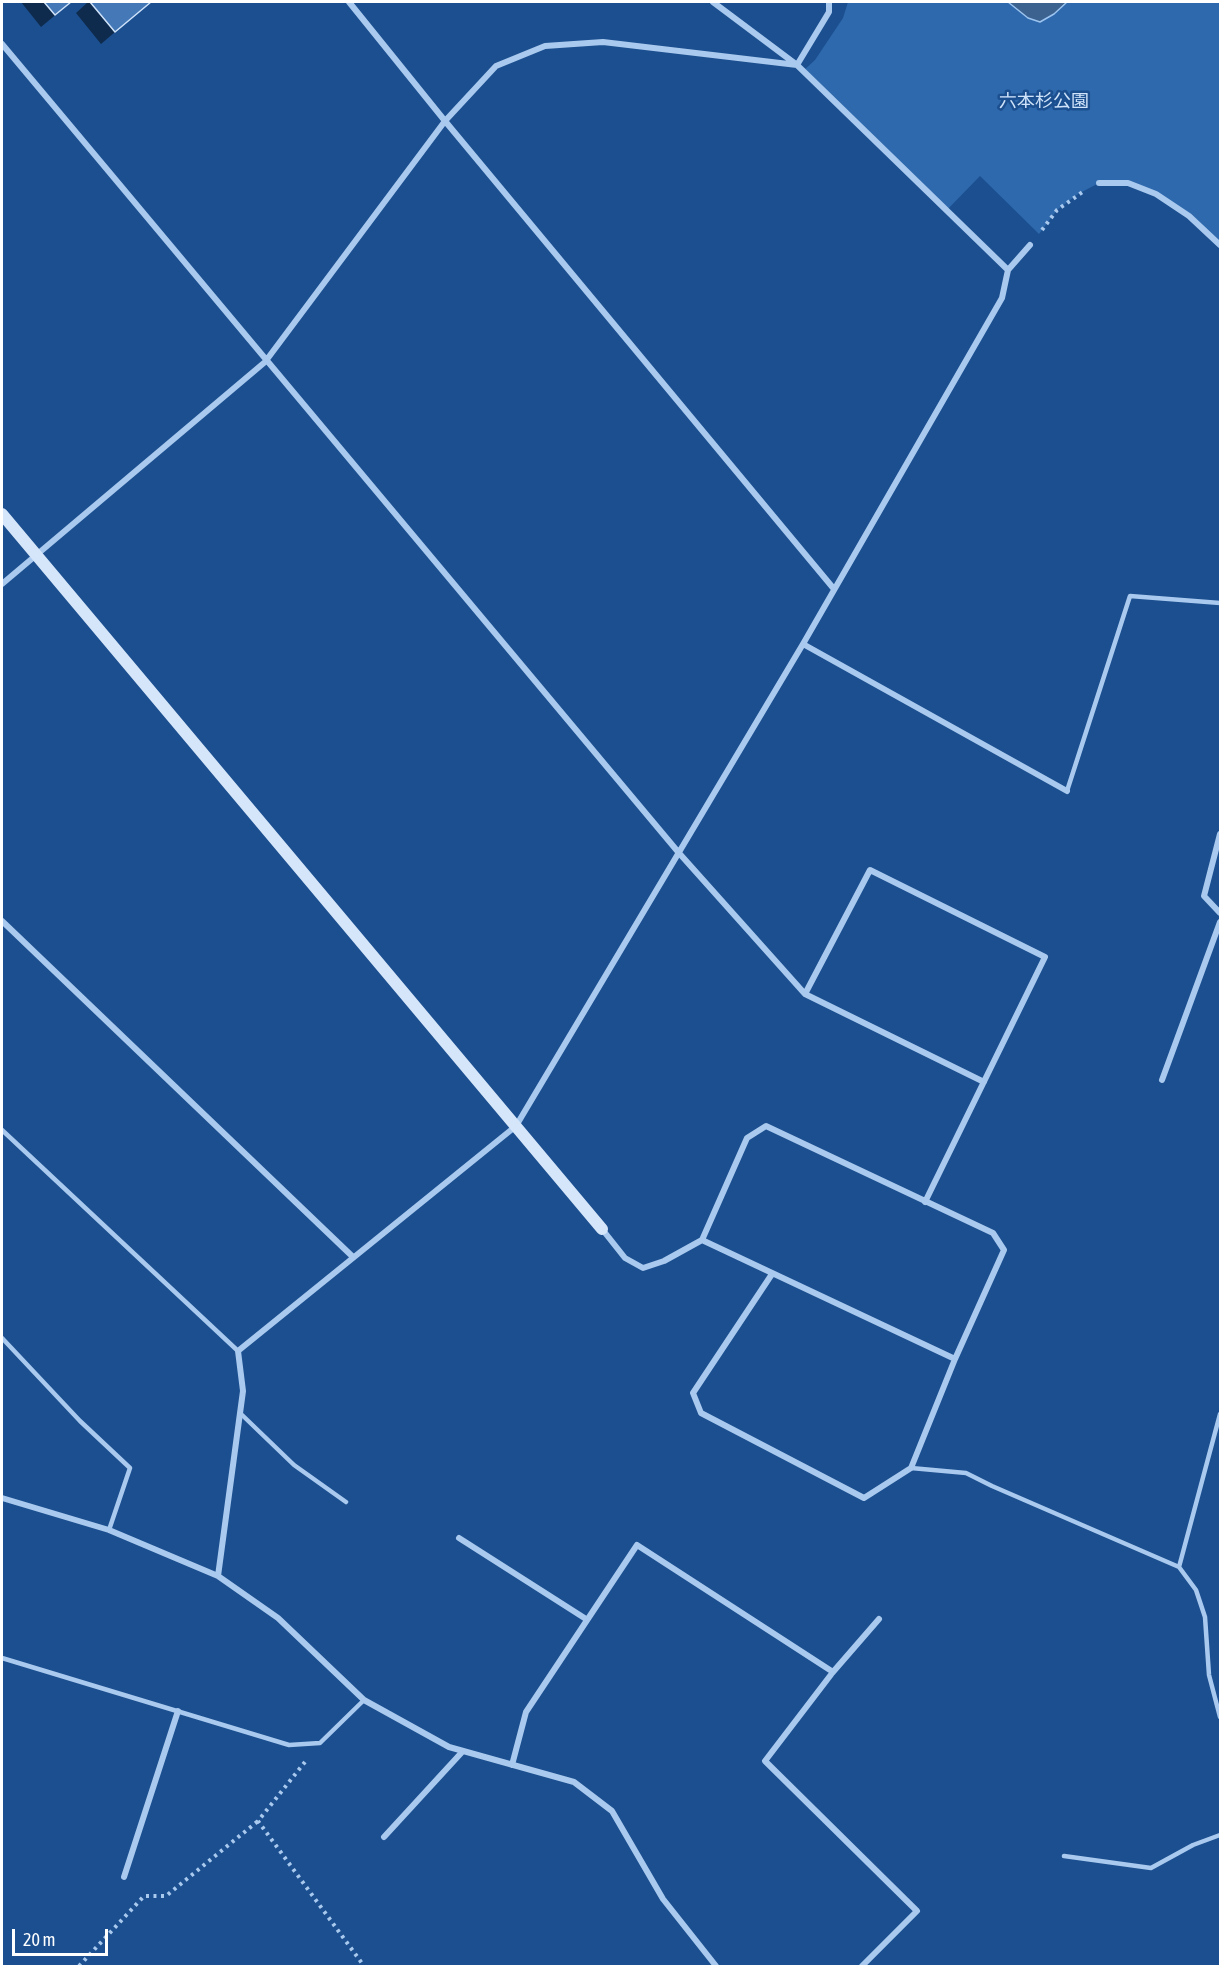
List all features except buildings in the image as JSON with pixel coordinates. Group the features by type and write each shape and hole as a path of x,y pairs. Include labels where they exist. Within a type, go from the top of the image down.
{"street":[{"path":"349,2 445,122 834,589"},
{"path":"713,2 797,65 1008,270"},
{"path":"797,65 829,12 830,2"},
{"path":"2,584 265,362 445,122 496,66 545,46 603,42 797,65"},
{"path":"2,44 265,362 679,853 805,994 984,1082"},
{"path":"1099,183 1128,183 1156,194 1189,216 1221,245"},
{"path":"218,1576 243,1391 238,1351 516,1126 803,644 1002,298 1008,270 1030,245"},
{"path":"2,514 625,1258 643,1268 664,1262 702,1240 747,1138 766,1126 993,1233 1004,1250 954,1359 911,1468 864,1498 701,1413 693,1393 772,1275"},
{"path":"803,644 1067,791"},
{"path":"1221,834 1204,896 1221,913"},
{"path":"805,994 870,870 1045,957 925,1202"},
{"path":"2,921 353,1257"},
{"path":"1162,1080 1221,922"},
{"path":"702,1240 954,1359"},
{"path":"2,1498 109,1530 218,1576 278,1618 364,1700 449,1747 574,1782 612,1811 663,1899 716,1966"},
{"path":"459,1538 586,1619"},
{"path":"512,1765 526,1712 636,1545 833,1672"},
{"path":"862,1966 917,1911 765,1761 833,1672 879,1619"},
{"path":"124,1877 178,1711"},
{"path":"384,1837 463,1751"}],"lane":[{"path":"1067,791 1130,596 1221,603"},
{"path":"2,1130 238,1351"},
{"path":"2,1338 80,1420 130,1468 109,1530"},
{"path":"240,1413 294,1465 346,1502"},
{"path":"1179,1567 1221,1414"},
{"path":"911,1468 966,1473 1179,1567 1196,1590 1205,1617 1209,1674 1221,1717"},
{"path":"2,1658 289,1745 320,1743 364,1700"},
{"path":"1064,1856 1151,1868 1193,1845 1221,1835"}],"path":[{"path":"1030,245 1058,210 1078,194 1099,183"},
{"path":"79,1966 144,1896 166,1896 258,1821 320,1743"},
{"path":"258,1821 364,1966"}],"green space":[{"name":"六本杉公園","path":"848,2 1220,2 1220,245 1189,216 1156,194 1128,183 1099,183 1078,194 1057,210 1039,234 980,176 946,211 803,71 815,60 843,18"}],"shaded area":[{"path":"1008,2 1067,2 1054,14 1040,22 1028,18"}]}
